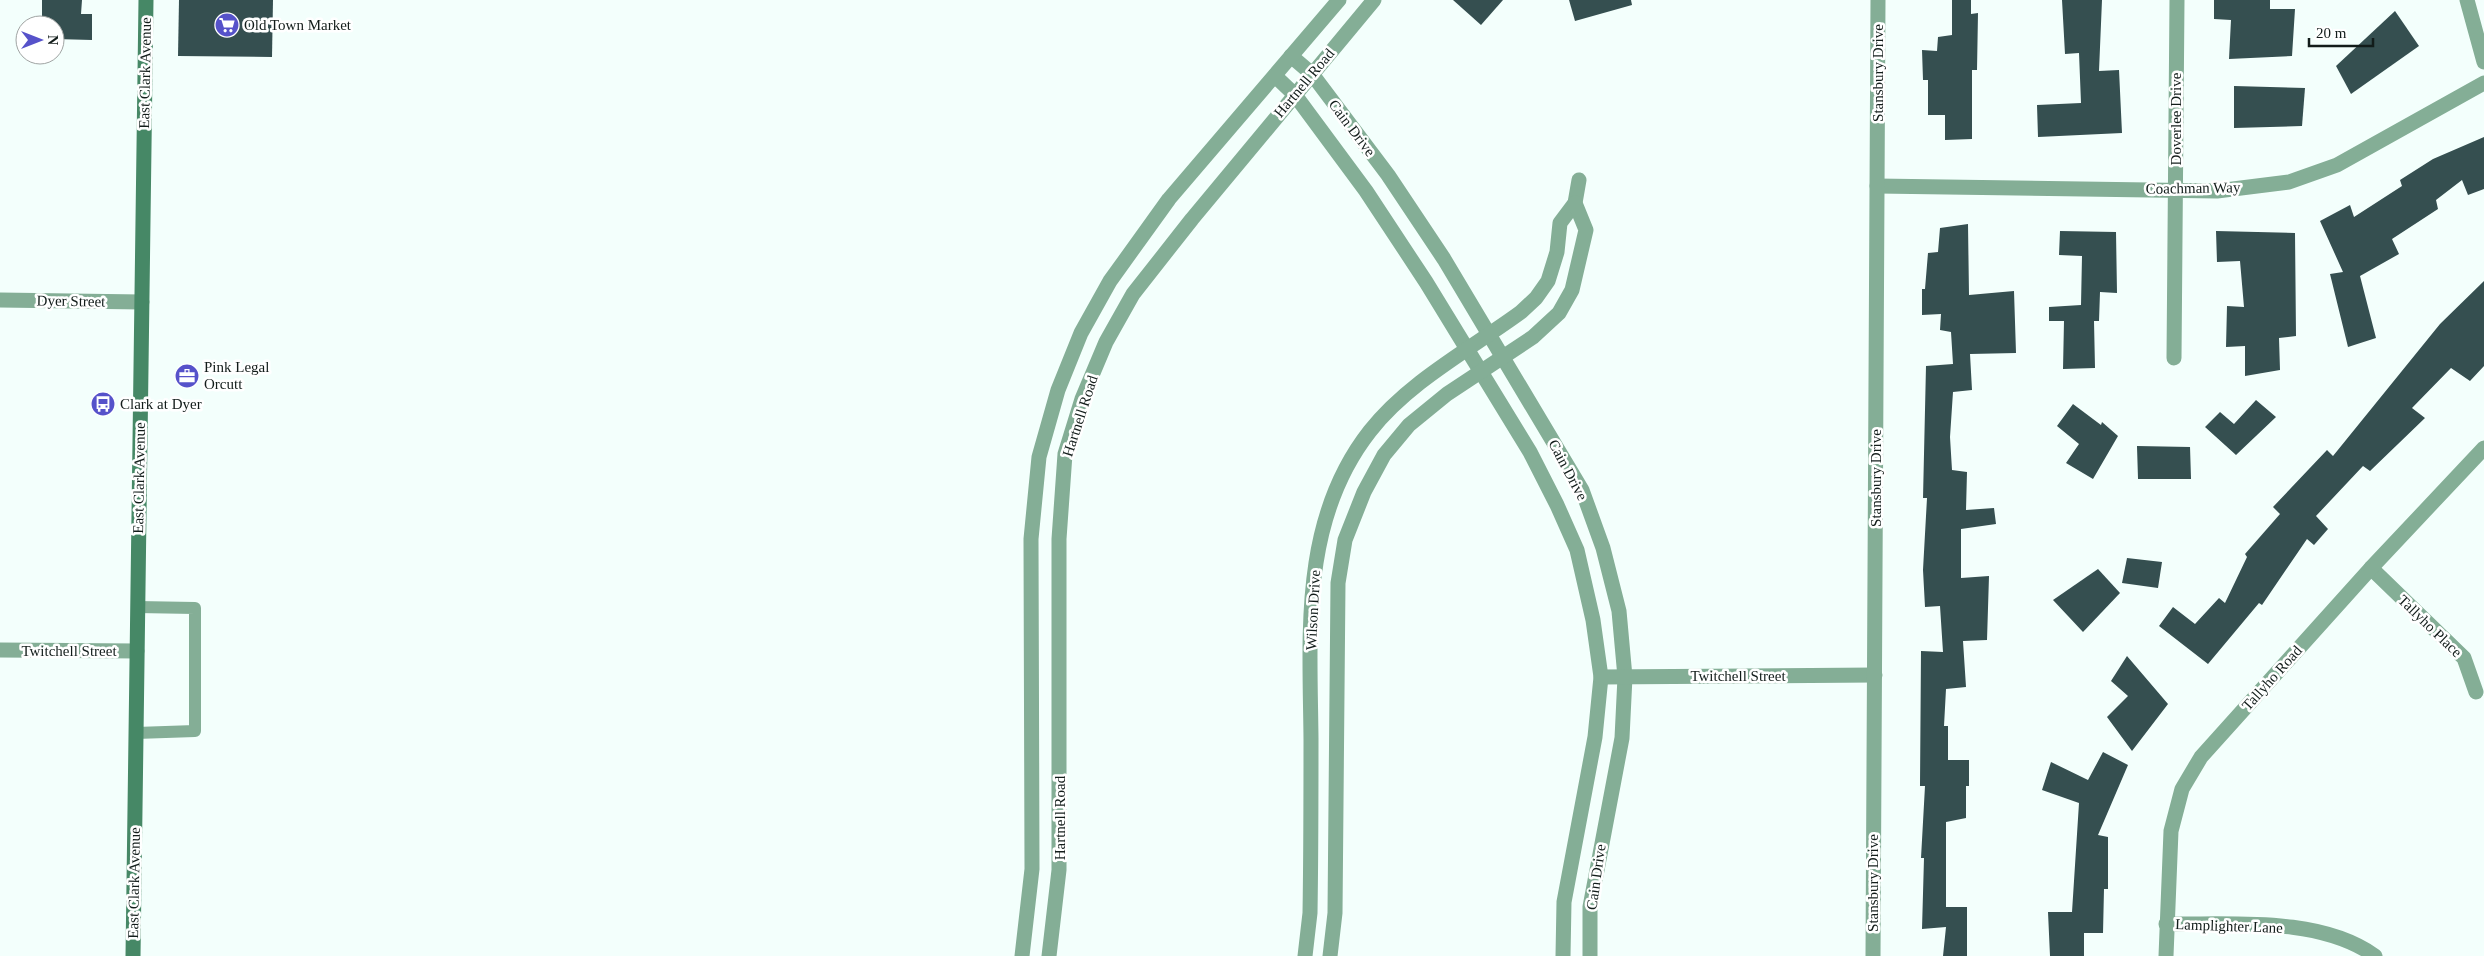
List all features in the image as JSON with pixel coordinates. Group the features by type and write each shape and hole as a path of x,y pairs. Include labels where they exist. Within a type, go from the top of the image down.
{"main road":[{"name":"East Clark Avenue","path":"133,956 146,0"}],"street":[{"name":"Hartnell Road","path":"1022,956 1032,869 1034,798 1031,539 1040,457 1058,390 1081,333 1110,281 1168,199 1339,0"},
{"name":"Hartnell Road","path":"1049,956 1059,870 1059,539 1066,454 1082,399 1106,342 1133,294 1374,0"},
{"name":"Stansbury Drive","path":"1873,956 1878,0"},
{"name":"Doverlee Drive","path":"2174,358 2177,0"},
{"path":"2467,0 2484,62"},
{"name":"Cain Drive","path":"1291,56 1312,74 1388,175 1444,259 1582,490 1603,548 1619,611 1625,677 1622,738 1590,908 1590,956"},
{"name":"Cain Drive","path":"1275,76 1295,95 1366,192 1468,350 1530,452 1558,505 1577,550 1593,620 1601,677 1595,737 1564,902 1563,956"},
{"name":"Coachman Way","path":"1877,186 2217,191 2289,182 2337,165 2484,83"},
{"path":"1575,203 1579,180"},
{"name":"Wilson Drive","path":"1304,956 1310,913 1311,602 1313,574 1325,517 1344,472 1370,430 1404,396 1521,312 1536,298 1544,287 1557,252 1560,223 1575,203"},
{"name":"Wilson Drive","path":"1330,956 1335,913 1338,583 1345,540 1364,492 1384,455 1410,425 1447,394 1533,338 1558,314 1572,290 1586,230 1575,203"},
{"name":"Dyer Street","path":"0,300 142,302"},
{"name":"Tallyho Road","path":"2166,956 2171,831 2182,789 2201,757 2371,568 2484,448"},
{"path":"1031,539 1059,539"},
{"name":"Tallyho Place","path":"2371,568 2464,658 2476,692"},
{"name":"Twitchell Street","path":"0,650 137,651"},
{"name":"Twitchell Street","path":"1601,677 1874,675"},
{"path":"1311,785 1337,784"},
{"path":"1034,798 1060,798"},
{"name":"Lamplighter Lane","path":"2166,924 2279,925 2330,935 2375,956"}],"lane":[{"path":"136,733 195,731 195,608 138,607"}],"building":[{"path":"42,0 82,0 81,14 92,14 92,40 65,39 65,15 42,15"},
{"path":"179,0 273,0 272,57 178,56"},
{"path":"1453,0 1503,0 1481,25"},
{"path":"1569,0 1631,0 1632,5 1575,21"},
{"path":"1952,0 1971,0 1971,14 1978,13 1977,70 1972,70 1972,139 1945,140 1945,115 1928,115 1928,80 1923,80 1922,50 1937,51 1938,37 1952,35"},
{"path":"2062,0 2102,0 2099,71 2119,70 2122,133 2038,137 2037,105 2081,103 2079,53 2065,54"},
{"path":"2214,0 2270,0 2270,9 2295,9 2292,56 2229,59 2231,20 2214,19"},
{"path":"2395,11 2419,46 2351,94 2336,66"},
{"path":"2234,86 2305,88 2302,126 2234,128"},
{"path":"2484,137 2484,189 2468,195 2462,180 2436,200 2438,209 2392,239 2399,254 2360,276 2376,338 2348,347 2330,274 2343,272 2320,221 2350,205 2354,217 2402,186 2400,180 2433,159"},
{"path":"1968,224 1969,295 2014,291 2016,353 1970,354 1972,390 1953,392 1950,437 1952,470 1967,472 1966,510 1994,508 1996,524 1961,529 1961,578 1989,576 1987,640 1963,641 1966,687 1946,689 1944,726 1948,726 1948,760 1969,760 1969,786 1966,786 1966,818 1946,822 1946,907 1967,907 1967,956 1943,956 1946,927 1922,929 1924,858 1921,858 1925,786 1920,786 1921,651 1943,652 1940,606 1925,607 1923,570 1927,498 1923,498 1926,366 1953,364 1951,332 1940,330 1941,314 1922,315 1922,289 1925,289 1928,253 1938,252 1940,228"},
{"path":"2060,231 2116,232 2117,293 2100,292 2099,321 2094,321 2095,368 2063,369 2064,321 2049,321 2049,307 2081,305 2082,256 2059,255"},
{"path":"2216,231 2295,233 2296,336 2279,338 2280,370 2245,376 2245,346 2226,347 2227,306 2244,307 2240,261 2217,262"},
{"path":"2484,281 2484,366 2470,381 2451,368 2412,408 2425,418 2370,471 2363,466 2316,516 2328,529 2314,545 2307,539 2262,605 2259,603 2208,664 2159,626 2173,607 2195,624 2219,598 2225,603 2247,557 2245,554 2280,514 2273,507 2327,450 2333,456 2440,324"},
{"path":"2256,400 2276,417 2236,455 2205,427 2220,412 2234,424"},
{"path":"2073,404 2101,425 2102,422 2118,436 2093,479 2066,463 2079,444 2057,426"},
{"path":"2137,446 2190,447 2191,479 2138,479"},
{"path":"2127,558 2162,562 2158,588 2122,583"},
{"path":"2098,569 2120,593 2083,632 2053,600"},
{"path":"2127,656 2168,704 2132,751 2107,717 2128,696 2111,681"},
{"path":"2103,752 2128,765 2098,835 2108,837 2108,889 2104,889 2103,933 2084,933 2084,956 2050,956 2048,912 2072,912 2079,803 2042,790 2051,762 2088,780"}],"place":[{"name":"Old Town Market","path":"227,25"},
{"name":"Pink Legal Orcutt","path":"187,376"},
{"name":"Clark at Dyer","path":"103,404"}]}
